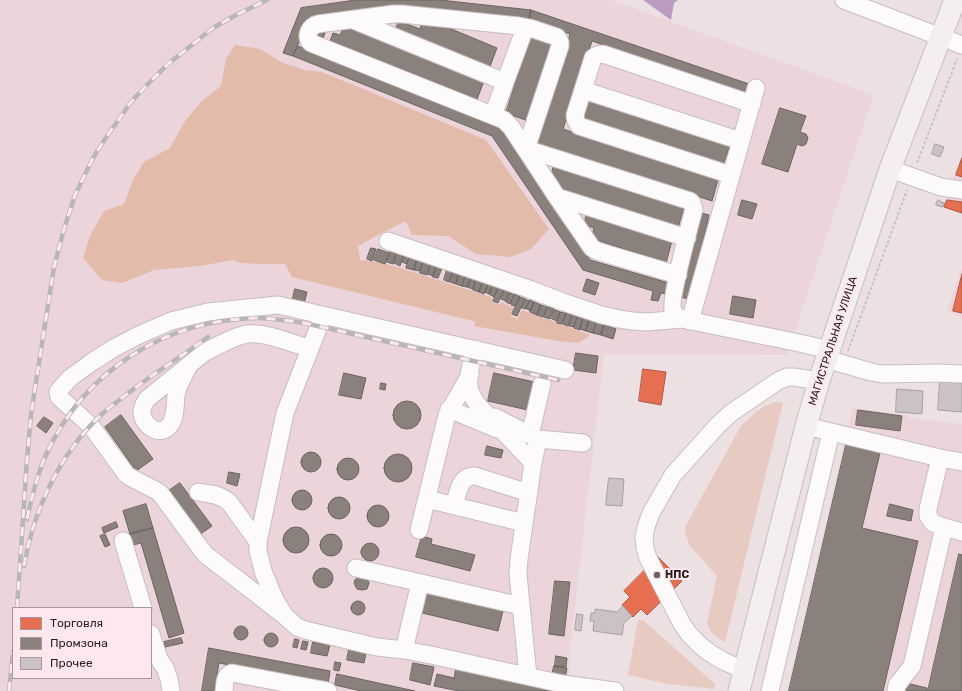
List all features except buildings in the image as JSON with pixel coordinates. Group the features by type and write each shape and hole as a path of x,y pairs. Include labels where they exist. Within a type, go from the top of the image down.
{"main road":[{"name":"МАГИСТРАЛЬНАЯ УЛИЦА","path":"739,691 806,426 819,381 890,169 954,0"}],"street":[{"path":"844,0 962,45"},
{"path":"678,275 596,251 588,244 541,173 528,141 560,46 560,42 557,37 525,28 402,14 315,24 310,28 308,40 311,43 504,120 528,141 546,156 690,201 694,209 672,306 676,316 686,320 797,343 871,372 882,374 962,374"},
{"path":"351,19 505,82"},
{"path":"493,116 525,28"},
{"path":"686,320 732,175 754,96 602,54 599,54 593,58 575,119 579,126 732,175"},
{"path":"583,90 741,141"},
{"path":"541,173 546,156"},
{"path":"890,169 941,187 962,190"},
{"path":"557,197 687,238"},
{"path":"576,225 582,205"},
{"path":"388,241 602,315 619,319 647,322 686,320"},
{"path":"565,370 278,305 208,312 171,321 126,342 97,358 70,378 58,392 59,397 91,426 126,474 160,493 206,555 297,627 377,646 432,655 563,684 615,691"},
{"path":"285,616 275,600 263,571 258,551 258,542 285,412 323,315"},
{"path":"190,364 205,352 246,334 265,336 310,349"},
{"path":"475,349 469,383 470,391 478,405 533,463"},
{"path":"419,530 447,415 449,409 470,375"},
{"path":"744,670 723,661 701,646 689,634 682,624 648,558 644,538 646,526 651,513 673,475 718,425 731,413 778,381 787,377 819,381"},
{"path":"528,676 518,574 533,463 534,437 542,384"},
{"path":"449,409 504,432"},
{"path":"485,412 534,437 583,443"},
{"path":"806,426 962,462"},
{"path":"770,691 831,432"},
{"path":"940,458 928,509 928,516 933,523 944,528 962,532"},
{"path":"454,506 462,482 467,477 472,476 529,493"},
{"path":"198,492 218,495 229,502 258,542"},
{"path":"427,499 524,523"},
{"path":"241,519 267,500"},
{"path":"896,691 897,685 912,666 944,528"},
{"path":"123,541 143,607"},
{"path":"356,568 521,606"},
{"path":"404,650 420,582"},
{"path":"152,637 159,658 169,679 171,691"},
{"path":"224,691 226,677 228,674 232,673 304,689 328,691"}],"shaded area":[{"path":"0,0 611,0 874,95 787,355 604,354 569,658 571,659 566,691 0,691"},
{"path":"643,0 678,0 674,3 671,20"},
{"path":"235,45 260,49 283,63 305,70 322,72 486,140 549,229 531,249 510,257 476,254 448,236 412,235 406,221 358,246 360,260 378,262 397,267 491,297 492,302 500,305 502,302 513,308 510,315 517,319 522,310 590,335 579,343 558,341 474,326 475,322 473,321 292,277 285,264 240,263 233,260 200,266 154,270 122,283 102,280 83,258 90,236 104,211 124,204 133,180 144,162 170,148 185,121 203,100 221,86 226,59"},
{"path":"962,155 962,214 943,207"},
{"path":"962,268 962,318 947,311"},
{"path":"775,402 783,403 725,642 714,635 707,623 717,576 690,546 686,536 685,527 741,426 757,411"},
{"path":"853,408 908,415 908,418 962,424 962,691 787,691"},
{"path":"638,620 643,620 715,684 714,689 668,684 628,675"}],"railway":[{"path":"17,607 31,415 54,267 75,195 93,158 105,139 131,102 149,83 168,64 213,28 267,0"},
{"path":"27,519 37,478 46,455 62,425 82,398 105,375 131,356 160,340 190,328 222,321 256,318 292,321 558,380"},
{"path":"24,566 28,545 42,504 61,465 73,446 102,414 150,377 208,337"},
{"path":"9,691 12,662"}],"place":[{"name":"НПС","path":"657,575"}]}
